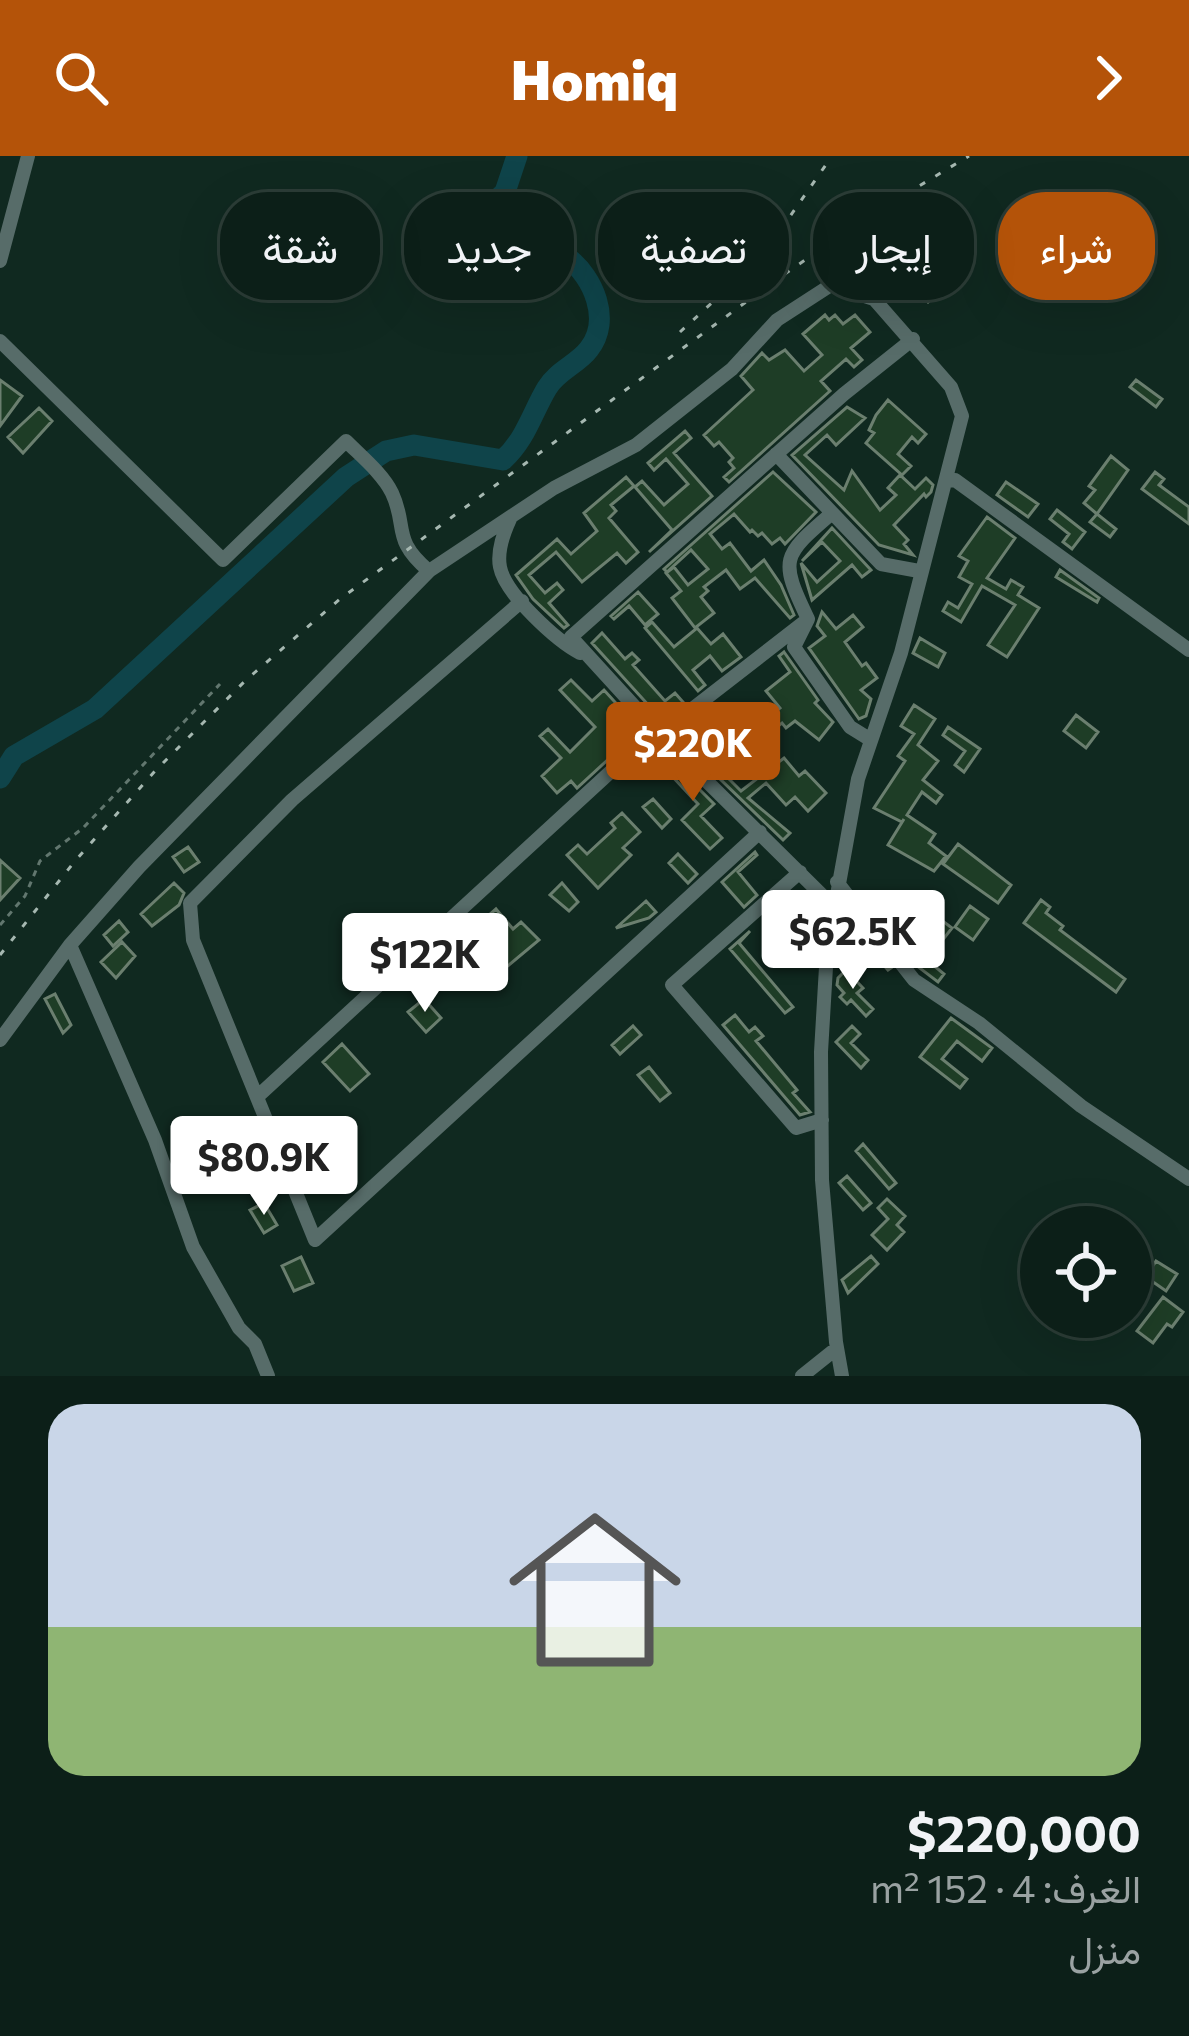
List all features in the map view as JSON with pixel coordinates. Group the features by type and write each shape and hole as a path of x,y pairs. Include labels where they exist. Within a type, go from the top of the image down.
{"street":[{"path":"0,261 28,156"},
{"path":"0,1040 70,945 239,762 429,572 554,488 636,445 732,369 777,320 831,285 874,299 951,387 962,416 901,653 858,779 837,882 823,1009 822,1180 842,1376"},
{"path":"834,907 658,732 571,637 913,339"},
{"path":"0,344 224,560 346,441 392,494 405,542 429,572"},
{"path":"776,454 880,564 919,572"},
{"path":"947,481 955,480 1189,650"},
{"path":"831,514 792,550 787,563 808,619 794,647 850,727 871,740"},
{"path":"512,515 503,534 500,567 522,601 566,646 590,658"},
{"path":"522,601 292,800 190,903 194,940 310,1235 319,1240 760,832"},
{"path":"258,1096 658,732 808,619"},
{"path":"800,872 672,986 796,1128 822,1120"},
{"path":"837,882 914,980 979,1023 1081,1106 1189,1179"},
{"path":"70,945 155,1140 193,1247 239,1328 255,1344 268,1376"},
{"path":"802,1376 837,1348"}],"path":[{"path":"0,925 25,896 40,861 82,828 220,684"}],"building":[{"path":"825,315 829,320 835,315 843,324 855,315 870,332 851,348 862,360 854,367 846,359 821,381 830,391 729,482 724,477 734,468 729,462 733,458 719,442 714,446 704,435 753,390 741,376 762,353 769,360 785,350 804,371 822,355 803,334"},
{"path":"0,380 22,396 0,426"},
{"path":"1136,380 1162,399 1156,407 1130,387"},
{"path":"888,400 926,434 918,443 912,437 898,454 911,466 902,475 866,443 874,433 869,430 876,415"},
{"path":"847,407 865,418 836,445 827,435 805,455 844,490 852,471 880,510 896,495 888,488 900,475 915,489 926,478 933,485 931,492 894,525 908,540 904,544 913,555 879,545 792,455"},
{"path":"39,408 52,421 23,453 8,437"},
{"path":"685,431 691,438 674,453 712,496 649,552 672,530 635,487 642,481 664,505 688,484 666,459 654,470 648,463"},
{"path":"1111,456 1128,470 1097,514 1084,503 1095,490 1089,486"},
{"path":"773,472 816,512 785,544 780,538 772,544 762,533 750,532 734,514 710,534 722,549 730,543 751,571 764,560 794,615 790,618 755,578 740,589 726,570 704,587 708,591 701,597 714,613 695,628 672,598 681,591 666,573 674,567 688,585 708,569 691,550 667,572 664,569"},
{"path":"1155,472 1164,479 1159,485 1189,507 1189,524 1142,489"},
{"path":"626,477 634,486 611,505 616,511 609,518 638,552 626,563 617,553 582,582 556,552 529,575 545,593 557,583 563,590 549,603 568,625 564,628 516,575 557,539 571,554 597,531 584,513"},
{"path":"1006,482 1038,504 1028,517 997,495"},
{"path":"1057,510 1085,532 1072,549 1063,542 1069,534 1050,519"},
{"path":"1097,514 1116,529 1110,537 1090,522"},
{"path":"987,517 1015,538 987,578 1006,589 1011,580 1023,587 1018,595 1039,608 1007,657 988,645 1015,605 982,586 961,622 943,611 948,602 958,608 972,584 959,577 968,561 959,556"},
{"path":"832,528 871,570 862,577 852,565 812,600 801,563 817,582 840,561 822,542 802,561"},
{"path":"1060,570 1099,598 1097,602 1056,577"},
{"path":"638,592 658,614 645,625 629,606 614,619 611,616"},
{"path":"822,612 836,629 853,615 863,627 845,642 877,678 861,690 871,699 866,716 859,719 809,648 825,636 817,626"},
{"path":"652,622 674,647 697,628 711,644 723,634 741,657 722,671 710,656 693,670 705,685 698,691 645,628"},
{"path":"602,633 625,659 632,653 639,660 633,665 665,701 675,693 683,702 661,719 592,643"},
{"path":"920,638 945,653 938,667 913,653"},
{"path":"784,652 818,700 815,703 833,722 819,740 795,721 786,728 782,723 769,733 761,724 780,708 766,691 790,672 779,656"},
{"path":"571,680 592,701 604,690 624,712 610,726 626,743 577,788 571,781 557,793 542,776 561,758 540,736 548,729 570,752 595,727 560,690"},
{"path":"914,705 935,719 918,745 938,761 923,780 942,795 936,803 922,792 907,815 935,834 929,843 946,856 934,871 888,845 904,819 874,808 905,761 898,756 914,734 901,726"},
{"path":"750,713 759,724 739,740 730,729"},
{"path":"1076,715 1098,732 1086,748 1064,731"},
{"path":"948,727 980,749 964,772 955,765 965,751 943,735"},
{"path":"662,752 714,804 701,816 722,838 710,849 682,820 698,804 655,758"},
{"path":"784,758 799,776 805,771 826,793 808,811 795,797 786,805 766,783 748,798 790,833 783,840 715,774 719,769 741,791"},
{"path":"653,799 671,819 662,828 643,807"},
{"path":"622,813 640,832 623,848 631,855 598,888 567,855 578,845 587,854 615,828 611,823"},
{"path":"958,844 1011,885 998,903 943,864"},
{"path":"188,847 199,862 184,872 173,857"},
{"path":"755,852 738,872 757,895 744,907 722,882"},
{"path":"678,854 697,874 688,883 669,863"},
{"path":"0,860 20,878 0,900"},
{"path":"174,883 184,893 179,905 152,926 141,914"},
{"path":"562,883 578,902 569,911 550,895"},
{"path":"1041,900 1050,907 1046,913 1063,926 1060,930 1125,979 1116,992 1024,923"},
{"path":"646,901 656,912 616,928"},
{"path":"970,906 988,919 973,940 955,927"},
{"path":"496,909 513,929 521,922 539,940 480,989 458,965 502,932 488,916"},
{"path":"847,913 891,968 870,950 857,962 840,942"},
{"path":"932,913 952,928 927,960 944,974 938,982 917,966 884,924 916,954 937,928 927,921"},
{"path":"119,921 128,932 113,946 104,935"},
{"path":"750,931 739,943 793,1007 785,1013 730,949"},
{"path":"122,942 135,956 116,978 101,962"},
{"path":"846,970 863,988 857,993 873,1009 866,1016 851,1000 847,1004 840,997 844,993 838,978"},
{"path":"55,994 71,1025 63,1033 45,999"},
{"path":"424,999 441,1018 426,1032 408,1012"},
{"path":"735,1015 749,1032 755,1027 763,1036 756,1041 810,1112 800,1115 723,1025"},
{"path":"951,1018 992,1048 982,1061 957,1041 942,1059 967,1079 960,1088 920,1057"},
{"path":"633,1026 641,1035 620,1054 612,1045"},
{"path":"852,1026 860,1034 851,1043 868,1060 861,1068 836,1042"},
{"path":"342,1044 369,1074 350,1091 323,1062"},
{"path":"649,1067 670,1093 660,1101 638,1075"},
{"path":"863,1144 896,1183 889,1189 856,1151"},
{"path":"307,1161 323,1178 313,1187 298,1169"},
{"path":"847,1176 871,1203 863,1210 839,1183"},
{"path":"887,1199 905,1216 897,1225 904,1232 887,1250 872,1235 888,1219 878,1208"},
{"path":"264,1203 277,1225 264,1233 250,1210"},
{"path":"871,1256 878,1264 848,1293 842,1280"},
{"path":"301,1257 313,1283 294,1291 282,1266"},
{"path":"1156,1261 1177,1274 1166,1291 1152,1281"},
{"path":"1163,1297 1183,1312 1153,1343 1146,1338 1152,1338 1152,1311"}],"waterway":[{"path":"0,778 14,756 95,709 346,477 386,451 414,445 503,460 511,452 547,388 589,349 599,325 592,287 568,258 533,269 493,272 447,248 505,192 517,156"}],"railway":[{"path":"680,332 761,258 832,156"},
{"path":"0,955 155,771 246,680 340,599 776,280 969,156"}]}
